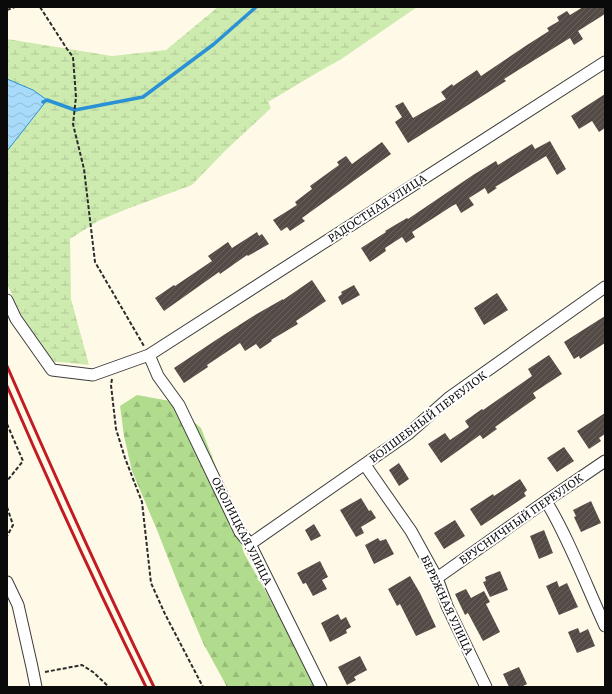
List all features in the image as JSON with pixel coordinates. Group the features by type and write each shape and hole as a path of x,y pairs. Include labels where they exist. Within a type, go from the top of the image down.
{"street":[{"name":"РАДОСТНАЯ УЛИЦА","path":"7,300 16,319 52,370 93,375 149,354 605,62"},
{"name":"ВОЛШЕБНЫЙ ПЕРЕУЛОК","path":"250,544 408,434 450,397 605,287"},
{"name":"ОКОЛИЦКАЯ УЛИЦА","path":"149,354 158,376 179,405 240,532 250,544 321,687"},
{"name":"БРУСНИЧНЫЙ ПЕРЕУЛОК","path":"437,578 605,461"},
{"name":"БЕРЕЖНАЯ УЛИЦА","path":"365,465 411,531 437,578 447,606 486,687"},
{"path":"546,501 555,515 566,538 605,626"},
{"path":"7,582 18,605 36,687"}],"path":[{"path":"7,10 15,7"},
{"path":"40,7 67,49 74,57 76,97 73,124 84,169 95,262 149,354"},
{"path":"113,368 111,385 116,429 125,458 142,502 151,584 203,687"},
{"path":"7,424 23,461 7,481"},
{"path":"7,507 13,525 7,536"},
{"path":"34,675 82,665 93,672 109,687"}],"green space":[{"path":"218,7 417,7 340,60 268,102 271,108 225,151 192,185 98,221 70,239 71,299 89,365 51,361 33,339 7,284 7,39 112,56 166,50"},
{"path":"137,395 170,401 201,428 218,472 244,553 302,656 315,687 226,687 203,643 132,471 124,436 120,406"}],"water":[{"path":"7,79 33,90 47,100 7,151"}],"building":[{"path":"583,7 605,7 605,14 578,31 583,39 574,45 570,38 504,79 506,81 408,143 395,122 402,117 395,106 403,102 413,118 446,99 441,92 452,84 453,86 477,70 481,76 549,31 547,28 559,21 557,17 567,11 570,15"},
{"path":"605,94 605,128 599,132 592,121 579,129 571,116"},
{"path":"550,141 566,169 557,175 546,156 495,187 497,188 488,194 485,188 469,198 474,205 461,213 456,204 452,206 412,232 415,237 406,243 402,237 385,248 386,251 370,262 361,248 386,232 385,231 407,218 408,219 496,161 498,165 532,144 535,149"},
{"path":"382,142 391,154 302,218 305,221 290,231 287,227 281,231 273,220 297,205 295,202 312,189 310,186 339,165 337,162 346,156 352,164"},
{"path":"257,232 259,236 262,234 269,244 248,256 247,255 220,274 219,272 164,311 155,298 212,261 208,256 228,242 232,248"},
{"path":"312,280 326,301 296,321 298,324 271,340 272,341 260,349 256,344 245,351 240,343 207,365 208,367 184,383 174,368 255,315 283,300"},
{"path":"354,285 360,295 342,305 338,297 342,294 341,292"},
{"path":"497,293 508,310 484,325 474,308"},
{"path":"605,316 605,343 580,359 579,356 574,359 564,342"},
{"path":"549,355 562,374 533,393 536,398 495,427 497,429 483,439 480,435 441,463 428,444 445,433 450,440 469,427 465,421 532,376 528,369"},
{"path":"605,413 605,434 599,438 601,441 589,449 577,431"},
{"path":"564,447 574,461 557,472 547,458"},
{"path":"399,463 409,479 399,486 389,470"},
{"path":"520,479 527,490 524,493 526,496 481,526 470,509 493,494 494,496"},
{"path":"361,498 369,511 371,510 376,518 361,527 364,533 356,537 340,510"},
{"path":"591,501 601,523 581,532 574,517 576,516 573,510"},
{"path":"455,520 465,536 444,549 434,533"},
{"path":"314,524 321,536 311,541 305,530"},
{"path":"544,530 553,553 539,559 530,536"},
{"path":"378,538 380,541 386,539 394,554 374,564 365,545"},
{"path":"320,561 328,577 322,580 327,589 313,596 306,583 303,584 297,573"},
{"path":"500,571 508,590 490,597 483,582 486,581 485,577"},
{"path":"410,576 436,627 416,636 400,604 397,606 388,589"},
{"path":"557,581 559,587 567,583 578,607 559,615 546,586"},
{"path":"466,589 471,598 484,591 490,602 486,604 500,632 483,641 468,613 465,615 455,594"},
{"path":"338,614 341,620 346,617 351,627 346,630 347,633 330,642 321,623"},
{"path":"578,628 580,633 588,629 595,646 577,653 568,632"},
{"path":"360,656 367,670 354,677 356,680 347,685 338,667"},
{"path":"519,667 527,684 521,687 509,687 503,674"}],"waterway":[{"path":"43,102 47,100 75,110 143,97 214,44 256,7"}],"railway":[{"path":"7,366 42,447 154,687"},
{"path":"7,386 75,538 146,687"}]}
